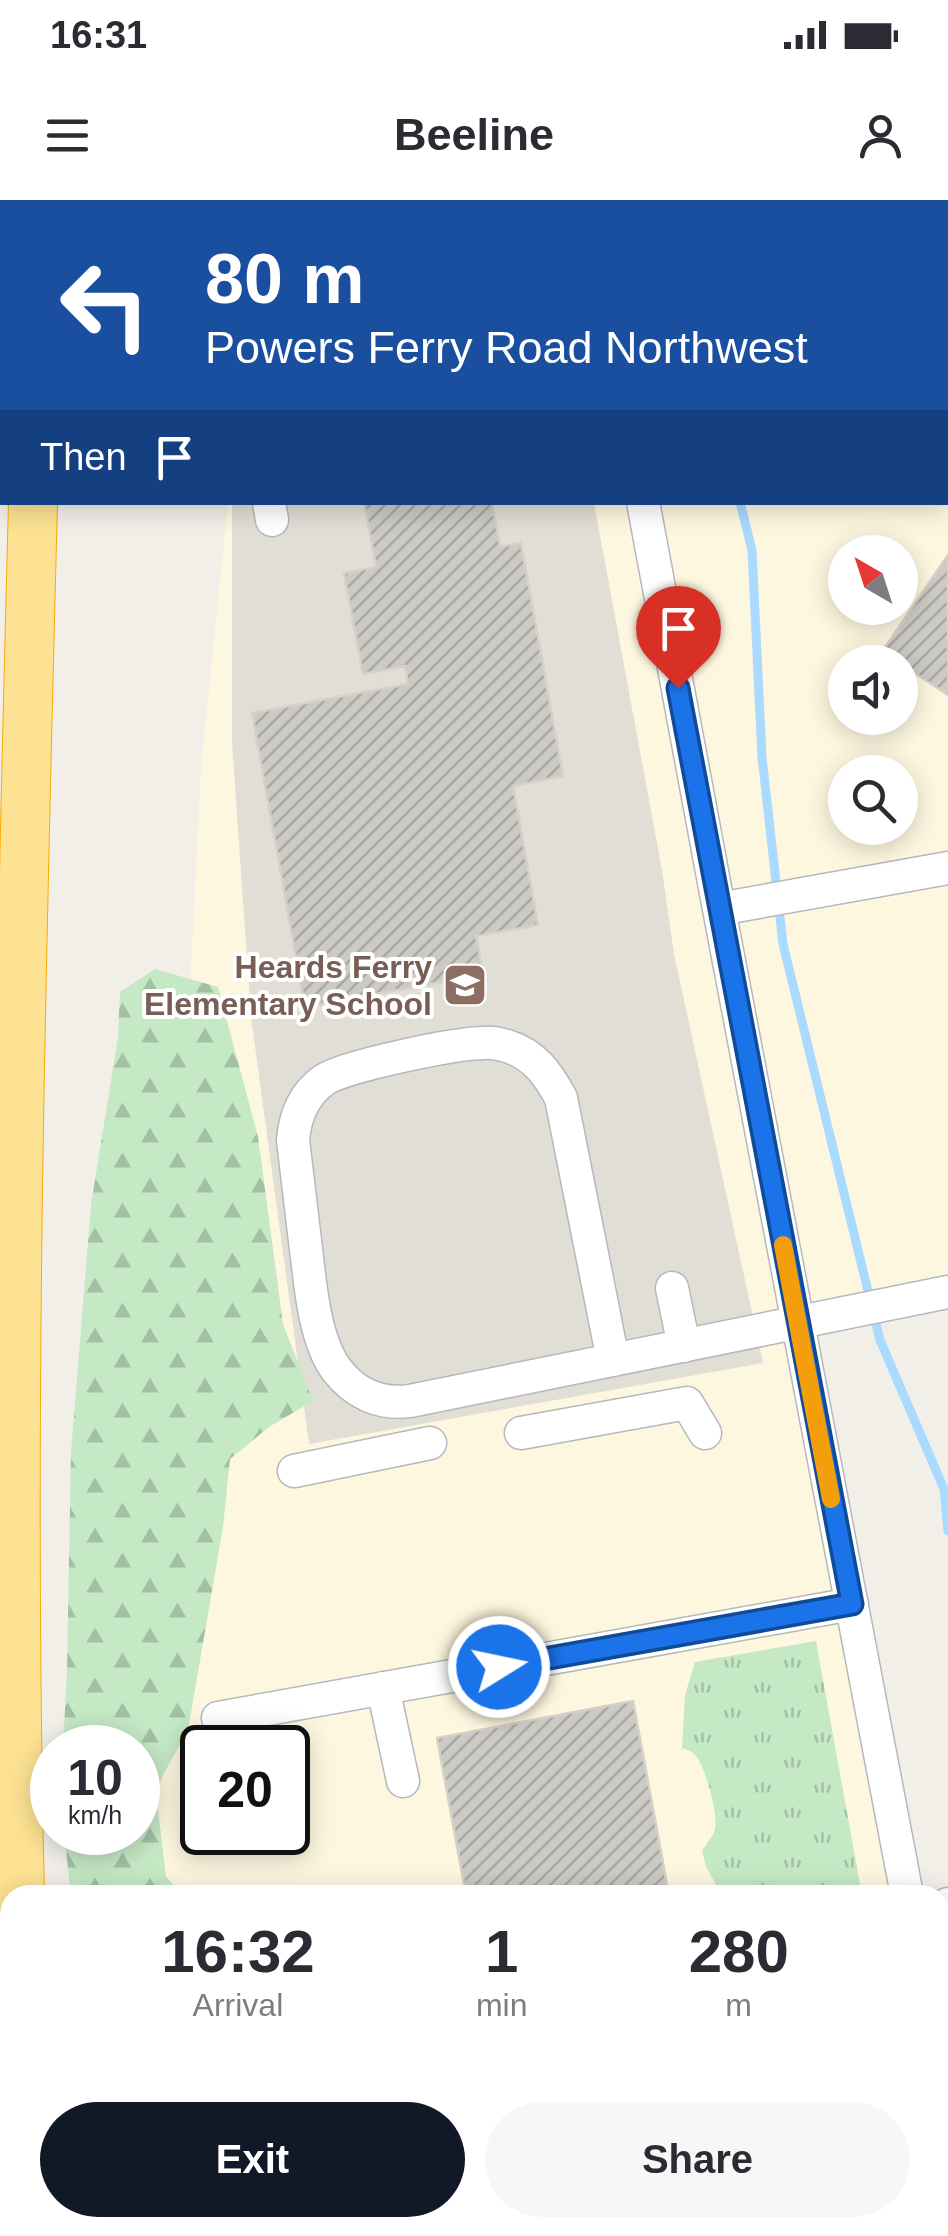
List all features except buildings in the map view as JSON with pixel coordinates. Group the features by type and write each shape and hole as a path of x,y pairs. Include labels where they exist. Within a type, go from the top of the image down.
{"highway":[{"path":"0,596 9,505"},
{"path":"20,1885 16,1717 18,1095 32,505"}],"street":[{"path":"644,505 905,1885"},
{"path":"718,910 948,868"},
{"path":"613,1360 561,1098 537,1062 507,1046 488,1042 445,1048 325,1079 306,1098 294,1120 292,1140 310,1283 322,1339 335,1367 356,1389 378,1400 410,1402 948,1292"},
{"path":"672,1288 684,1346"},
{"path":"521,1432 687,1403 706,1433"},
{"path":"294,1472 430,1442"},
{"path":"218,1718 852,1604"},
{"path":"384,1688 402,1781"}],"shaded area":[{"path":"228,505 948,505 948,1293 801,1321 894,1885 135,1885 137,1855 160,1855 160,1725 148,1725 161,1577 201,768"},
{"name":"Heards Ferry Elementary School","path":"232,505 594,505 674,954 763,1363 309,1444 251,1017 232,742"}],"green space":[{"path":"155,969 218,987 258,1137 283,1324 313,1401 269,1427 230,1459 223,1527 189,1725 180,1725 180,1744 160,1783 160,1725 64,1725 71,1452 91,1205 118,1037 120,992"},
{"path":"816,1641 860,1885 716,1885 702,1850 715,1829 710,1791 696,1756 682,1748 685,1695 695,1662"},
{"path":"160,1826 166,1876 173,1885 70,1885 66,1855 160,1855"}],"waterway":[{"path":"741,505 752,550 762,757 783,944 880,1340 944,1489 948,1531"}],"slow traffic":[{"path":"783,1245 831,1499"}],"place":[{"name":"Heards Ferry Elementary School","path":"465,985"}],"route":[{"path":"499,1667 852,1604 678,688"}]}
